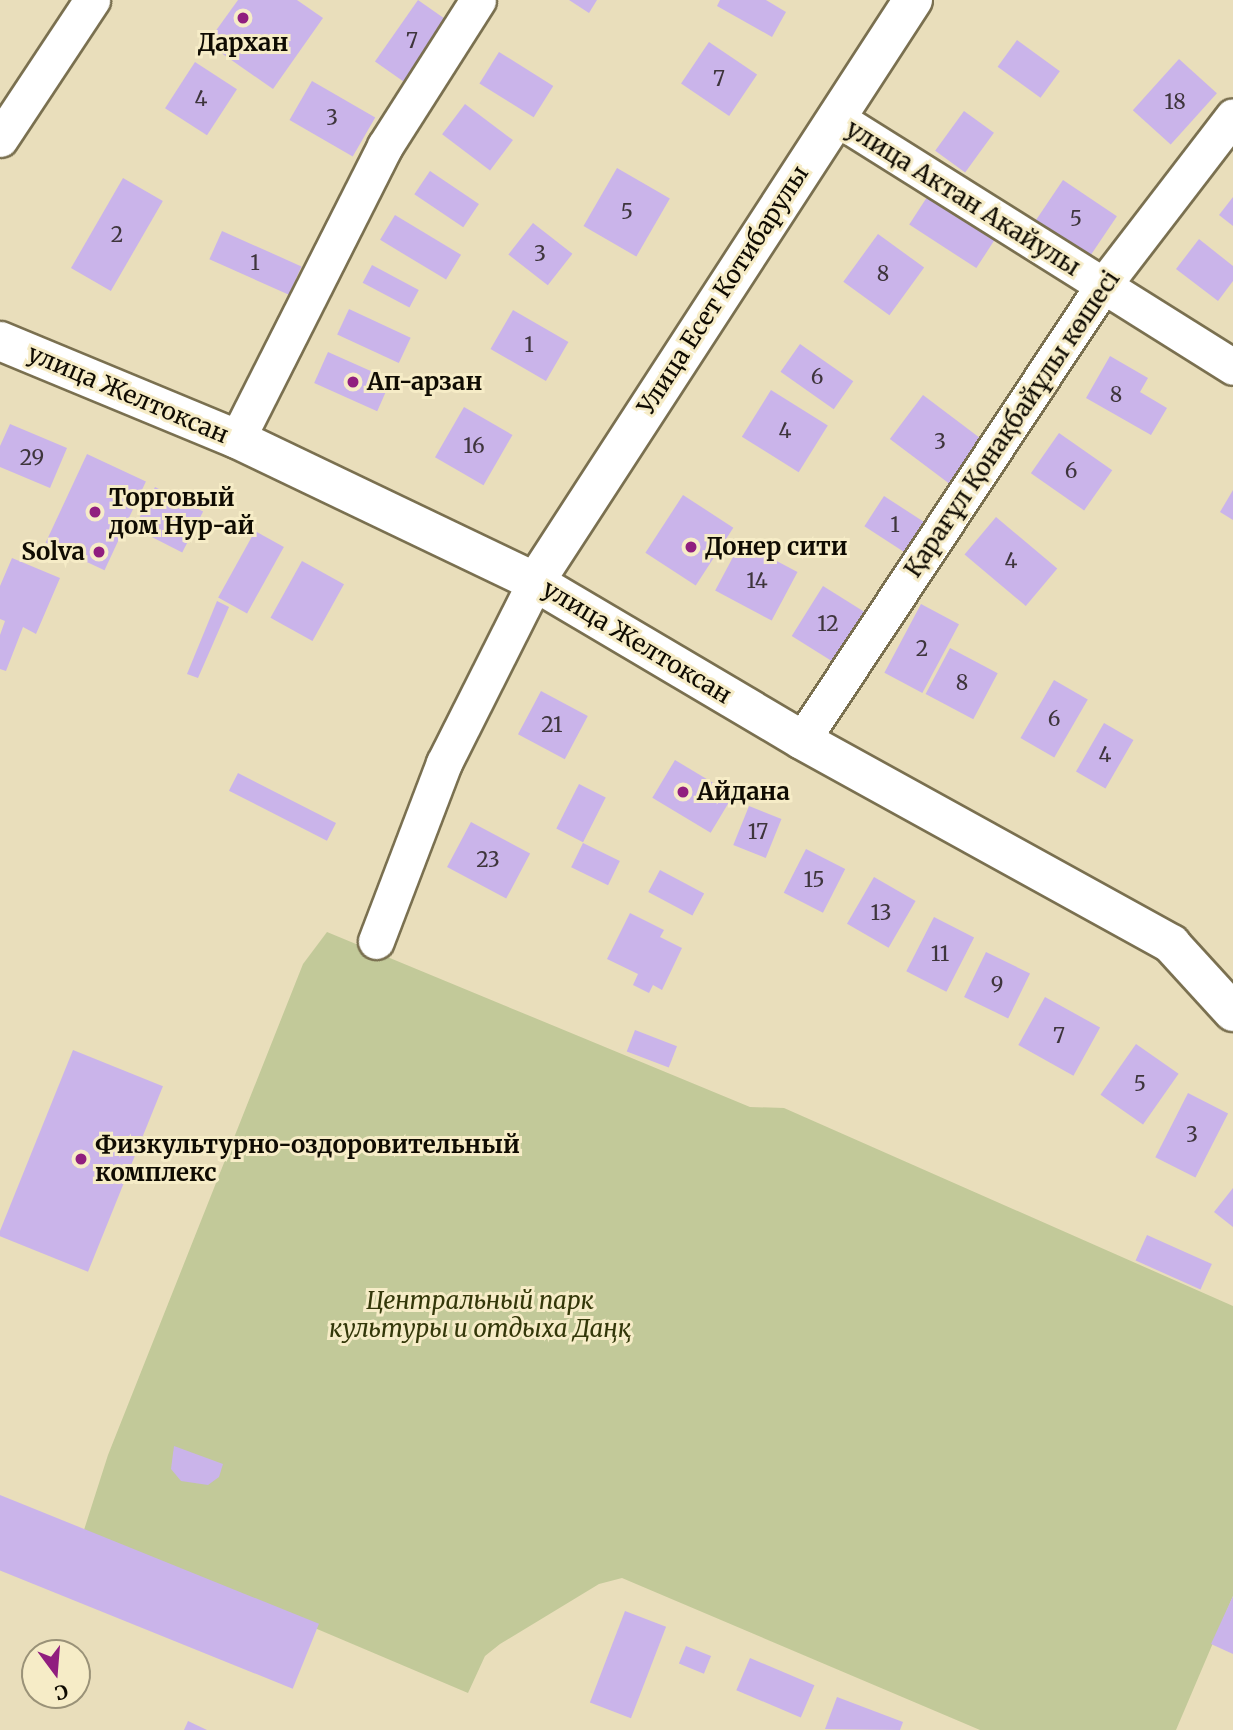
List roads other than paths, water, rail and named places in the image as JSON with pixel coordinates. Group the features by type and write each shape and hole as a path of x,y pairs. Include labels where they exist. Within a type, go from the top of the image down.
{"main road":[{"name":"Улица Есет Котибарулы","path":"535,582 913,0"},
{"name":"улица Желтоксан","path":"0,341 237,439 535,582 802,740 1171,944 1233,1012"}],"street":[{"path":"0,139 92,0"},
{"path":"237,439 385,146 471,2"},
{"name":"Қарағұл Қонақбайұлы көшесі","path":"802,740 1102,287 1233,116"},
{"name":"улица Актан Акайулы","path":"835,117 1233,367"},
{"path":"376,942 444,763 535,582"}],"place":[{"name":"Дархан","path":"243,18"},
{"name":"Ап-арзан","path":"353,382"},
{"name":"Торговый дом Нур-ай","path":"95,512"},
{"name":"Донер сити","path":"691,547"},
{"name":"Solva","path":"99,552"},
{"name":"Айдана","path":"683,792"},
{"name":"Физкультурно-оздоровительный комплекс","path":"81,1159"}],"park label":[{"name":"Центральный парк культуры и отдыха Даңқ","path":"480,1315"}]}
